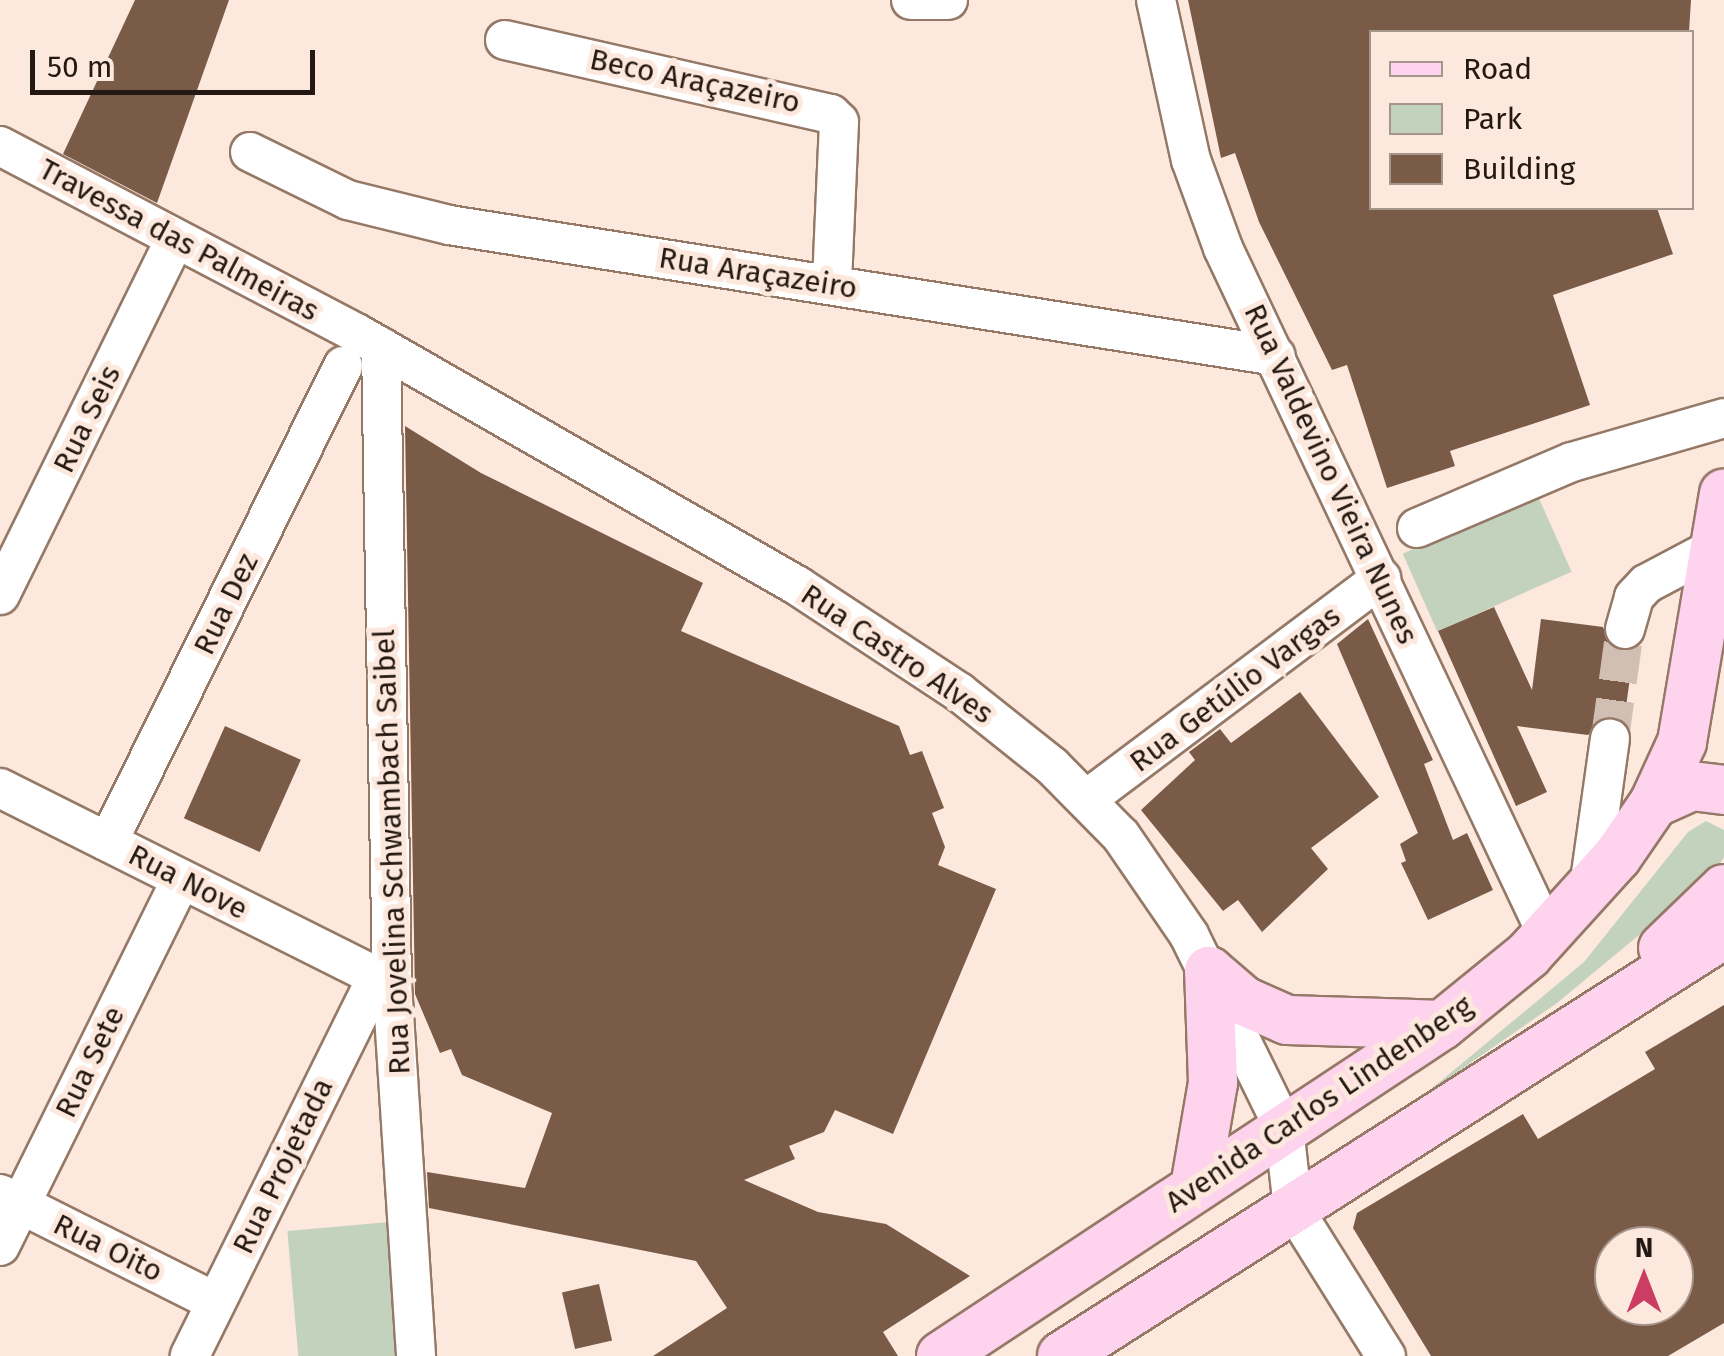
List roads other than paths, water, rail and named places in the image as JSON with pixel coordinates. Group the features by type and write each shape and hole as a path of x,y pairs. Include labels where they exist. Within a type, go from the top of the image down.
{"main road":[{"name":"Avenida Carlos Lindenberg","path":"941,1356 1442,1025 1547,934 1589,888 1654,802 1691,709 1721,520"},
{"path":"1654,802 1692,786 1724,790"},
{"path":"1588,1019 1724,890"},
{"path":"1062,1356 1370,1155 1724,934"},
{"path":"1209,971 1244,1002 1299,1023 1442,1025"},
{"path":"1195,1187 1214,1064 1209,971"},
{"path":"1284,1128 1370,1155"}],"street":[{"path":"911,0 948,0"},
{"name":"Rua Valdevino Vieira Nunes","path":"1156,0 1196,174 1276,356 1547,934"},
{"name":"Beco Araçazeiro","path":"505,40 831,114 838,122 832,284"},
{"name":"Travessa das Palmeiras","path":"0,146 361,349"},
{"name":"Rua Araçazeiro","path":"250,152 348,200 449,225 1276,356"},
{"name":"Rua Seis","path":"0,595 174,242"},
{"name":"Rua Castro Alves","path":"361,349 850,618 1015,734 1087,800 1150,872 1209,971 1284,1128 1293,1208"},
{"name":"Rua Dez","path":"108,842 361,349"},
{"name":"Rua Jovelina Schwambach Saibel","path":"361,349 392,984 416,1356"},
{"path":"1418,528 1572,462 1724,418"},
{"path":"1625,630 1634,598 1646,584 1721,520"},
{"name":"Rua Getúlio Vargas","path":"1087,800 1381,578"},
{"path":"1589,888 1610,738"},
{"name":"Rua Nove","path":"0,788 377,977"},
{"name":"Rua Sete","path":"0,1246 10,1199 181,879"},
{"name":"Rua Projetada","path":"190,1356 377,977"},
{"name":"Rua Oito","path":"10,1199 216,1302"},
{"path":"1293,1208 1386,1356"}],"tunnel":[{"path":"1610,738 1625,629"}]}
